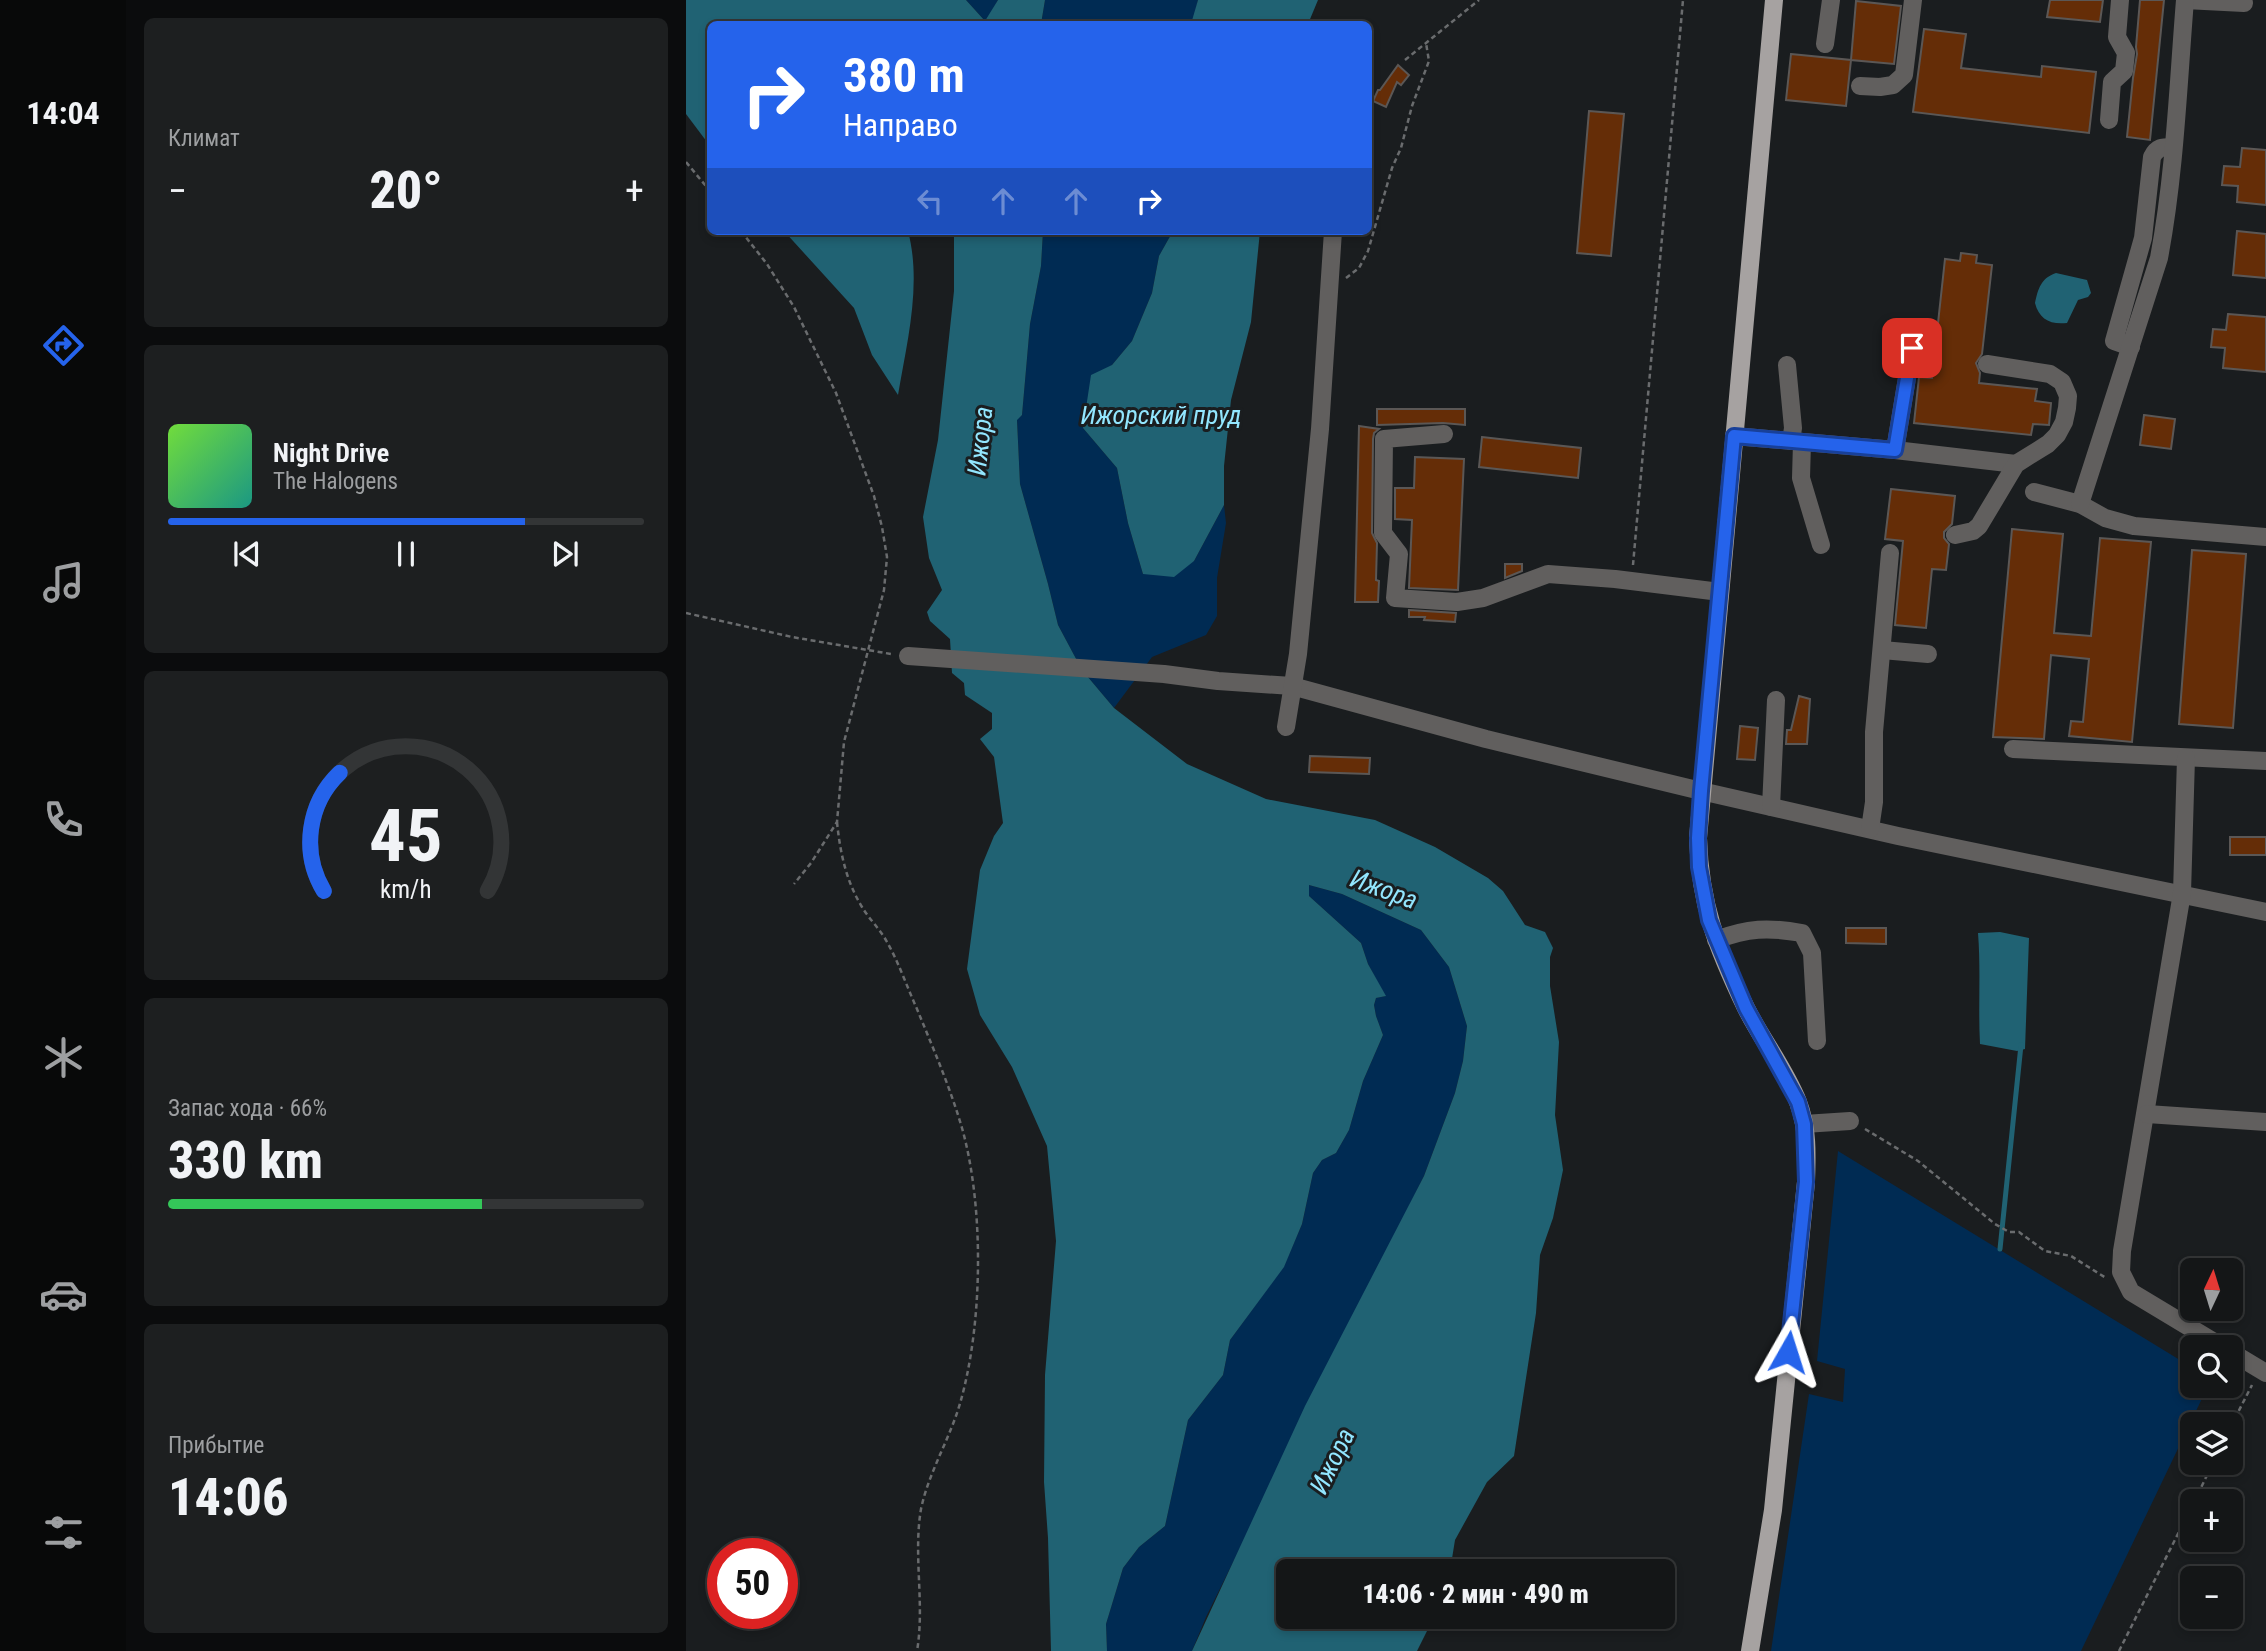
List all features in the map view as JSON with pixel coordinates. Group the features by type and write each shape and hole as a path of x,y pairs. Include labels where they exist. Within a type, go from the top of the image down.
{"main road":[{"path":"1750,1651 1773,1510 1806,1182 1804,1124 1798,1102 1746,1008 1716,940 1704,904 1698,838 1774,0"}],"street":[{"path":"1825,44 1831,0"},
{"path":"1860,86 1893,85 1904,75 1913,0"},
{"path":"2109,120 2112,82 2124,71 2126,53 2117,37 2120,0"},
{"path":"2080,504 2159,258 2173,147 2185,0 2244,3"},
{"path":"1286,727 1298,654 1319,443 1333,235"},
{"path":"1895,450 1912,348"},
{"path":"1955,535 1973,531 1979,526 2017,464 2048,444 2064,422 2067,396 2062,382 2050,374 1987,364"},
{"path":"1787,365 1801,478 1821,545"},
{"path":"1444,435 1384,439 1383,533 1399,554 1395,597 1457,602 1483,598 1548,574 1720,592"},
{"path":"1734,436 2017,464"},
{"path":"2034,492 2080,504 2105,517 2134,526 2266,537"},
{"path":"1870,829 1874,802 1874,732 1890,553"},
{"path":"1882,650 1928,654"},
{"path":"908,656 1292,686 1486,739 1701,791 2266,912"},
{"path":"1771,807 1777,785 1776,700"},
{"path":"2013,749 2266,761"},
{"path":"2186,758 2182,893 2122,1251 2121,1272 2131,1292 2202,1335"},
{"path":"1716,940 1754,929 1802,933 1812,953 1817,1041"},
{"path":"1804,1124 1850,1121"},
{"path":"2145,1121 2266,1122"},
{"path":"2243,1359 2263,1371"}],"path":[{"path":"1405,60 1479,0"},
{"path":"1632,581 1683,0"},
{"path":"1329,290 1359,268 1368,251 1392,168 1429,61 1426,43"},
{"path":"686,162 707,187"},
{"path":"744,235 767,264 836,393 883,527 887,557 884,590 870,652 844,742 837,822 841,857 850,884 862,907 886,940 944,1073 962,1128 973,1175 977,1249 972,1342 961,1399 949,1436 925,1490 921,1512 918,1536 920,1602 917,1651"},
{"path":"686,613 870,652 908,656"},
{"path":"794,884 837,822"},
{"path":"1850,1121 1918,1161 1995,1224 2009,1232 2019,1232 2045,1251 2071,1256 2107,1278"},
{"path":"2239,1412 2263,1371"},
{"path":"2119,1651 2180,1528"}],"shaded area":[{"path":"966,0 998,0 985,21"},
{"path":"1045,0 1198,0 1193,21 1042,21"},
{"path":"1043,235 1171,235 1159,256 1152,293 1132,341 1112,365 1083,428 1117,468 1128,523 1143,574 1194,561 1224,505 1226,523 1217,578 1217,616 1206,635 1152,657 1114,708 1082,670 1058,625 1020,484 1017,419 1022,415 1030,324 1041,266"},
{"path":"1309,885 1342,894 1421,930 1449,967 1467,1026 1463,1061 1455,1093 1424,1176 1206,1617 1192,1651 1107,1651 1106,1624 1123,1568 1139,1547 1165,1526 1188,1420 1223,1375 1230,1340 1284,1266 1302,1224 1313,1173 1322,1160 1336,1153 1349,1130 1363,1081 1383,1035 1374,1005 1376,998 1385,996 1368,964 1361,943 1309,896"},
{"path":"1838,1151 2180,1360 2180,1398 2202,1398 2196,1412 2180,1412 2180,1444 2081,1651 1771,1651 1809,1394 1843,1402 1845,1369 1817,1361"}],"water":[{"path":"686,0 966,0 985,21 707,21 707,142 686,114"},
{"path":"998,0 1045,0 1042,21 985,21"},
{"path":"1198,0 1318,0 1309,21 1192,21"},
{"path":"788,235 909,235 914,272 912,313 898,395 872,355 854,308"},
{"name":"Ижора","path":"954,235 1043,235 1041,266 1030,324 1022,415 1017,420 1020,484 1058,625 1082,670 1114,708 1187,764 1266,799 1375,820 1435,847 1488,878 1503,891 1525,925 1545,932 1553,948 1550,957 1550,986 1559,1042 1555,1115 1563,1170 1553,1218 1540,1255 1536,1313 1514,1456 1487,1482 1455,1540 1452,1559 1276,1559 1276,1629 1428,1629 1417,1651 1192,1651 1305,1406 1424,1176 1455,1093 1463,1061 1467,1026 1449,967 1421,930 1342,894 1309,885 1309,896 1361,943 1368,964 1386,996 1376,998 1374,1005 1383,1035 1363,1081 1349,1130 1336,1153 1322,1160 1313,1173 1302,1224 1284,1267 1230,1340 1223,1375 1188,1420 1165,1526 1139,1547 1123,1568 1106,1624 1107,1651 1051,1651 1044,1482 1045,1375 1056,1241 1047,1146 1012,1067 980,1015 967,969 980,870 994,836 1003,823 994,757 980,739 992,729 992,713 965,695 964,683 952,673 950,639 930,621 927,612 942,590 929,558 923,517 938,440 954,291"},
{"name":"Ижорский пруд","path":"1171,235 1260,235 1251,322 1231,400 1224,466 1224,505 1194,561 1174,577 1143,574 1128,523 1117,468 1083,428 1091,375 1112,365 1132,341 1152,293 1159,256"},
{"path":"2056,273 2087,280 2091,293 2078,300 2067,323 2046,320 2035,303 2041,285"},
{"path":"2000,932 2029,938 2025,1049 2017,1051 1980,1044 1978,933"}],"building":[{"path":"2050,0 2103,0 2100,22 2047,17"},
{"path":"2140,0 2164,0 2150,140 2127,137 2137,54"},
{"path":"1856,1 1901,6 1894,64 1851,60"},
{"path":"1924,29 1966,34 1961,68 2041,77 2042,66 2096,72 2089,133 1913,112"},
{"path":"1791,54 1851,60 1846,106 1786,100"},
{"path":"1398,65 1409,75 1401,85 1397,82 1386,107 1373,101 1378,90"},
{"path":"1589,111 1624,114 1611,256 1577,253"},
{"path":"2242,148 2266,150 2266,205 2237,202 2238,186 2222,185 2224,166 2240,167"},
{"path":"2237,231 2266,234 2266,278 2233,275"},
{"path":"1961,253 1977,255 1976,263 1992,265 1982,354 1976,363 1980,373 1979,383 2037,389 2035,401 2051,403 2049,425 2033,424 2031,435 1914,423 1919,377 1932,378 1945,259 1960,261"},
{"path":"2228,314 2266,317 2266,372 2223,368 2225,348 2211,347 2213,329 2226,330"},
{"path":"1377,409 1465,409 1465,425 1377,425"},
{"path":"2144,415 2175,419 2171,449 2140,445"},
{"path":"1359,426 1379,429 1374,433 1373,439 1372,533 1377,543 1378,602 1355,602"},
{"path":"1482,437 1581,448 1578,478 1479,467"},
{"path":"1415,457 1464,459 1458,590 1409,588 1412,520 1395,519 1395,488 1414,488"},
{"path":"1891,489 1955,496 1952,524 1944,532 1944,538 1949,544 1946,570 1932,569 1926,628 1895,625 1903,541 1885,539"},
{"path":"2012,529 2063,534 2054,633 2091,636 2100,538 2151,542 2132,742 2069,736 2071,721 2083,722 2089,659 2051,655 2044,739 1993,737"},
{"path":"2192,550 2246,554 2233,728 2179,724"},
{"path":"1505,564 1522,564 1522,571 1505,578"},
{"path":"1409,610 1456,613 1455,622 1409,617"},
{"path":"1799,696 1810,699 1807,744 1786,744 1787,730 1791,730"},
{"path":"1740,726 1758,728 1755,760 1737,759"},
{"path":"1310,756 1370,758 1369,774 1309,772"},
{"path":"2230,837 2266,837 2266,855 2230,855"},
{"path":"1846,928 1886,928 1886,944 1846,943"}],"waterway":[{"path":"2000,1249 2021,1045"}],"route":[{"path":"1788,1352 1806,1182 1804,1124 1798,1102 1746,1008 1716,940 1704,904 1699,867 1701,791 1734,436 1895,450 1912,348"}]}
